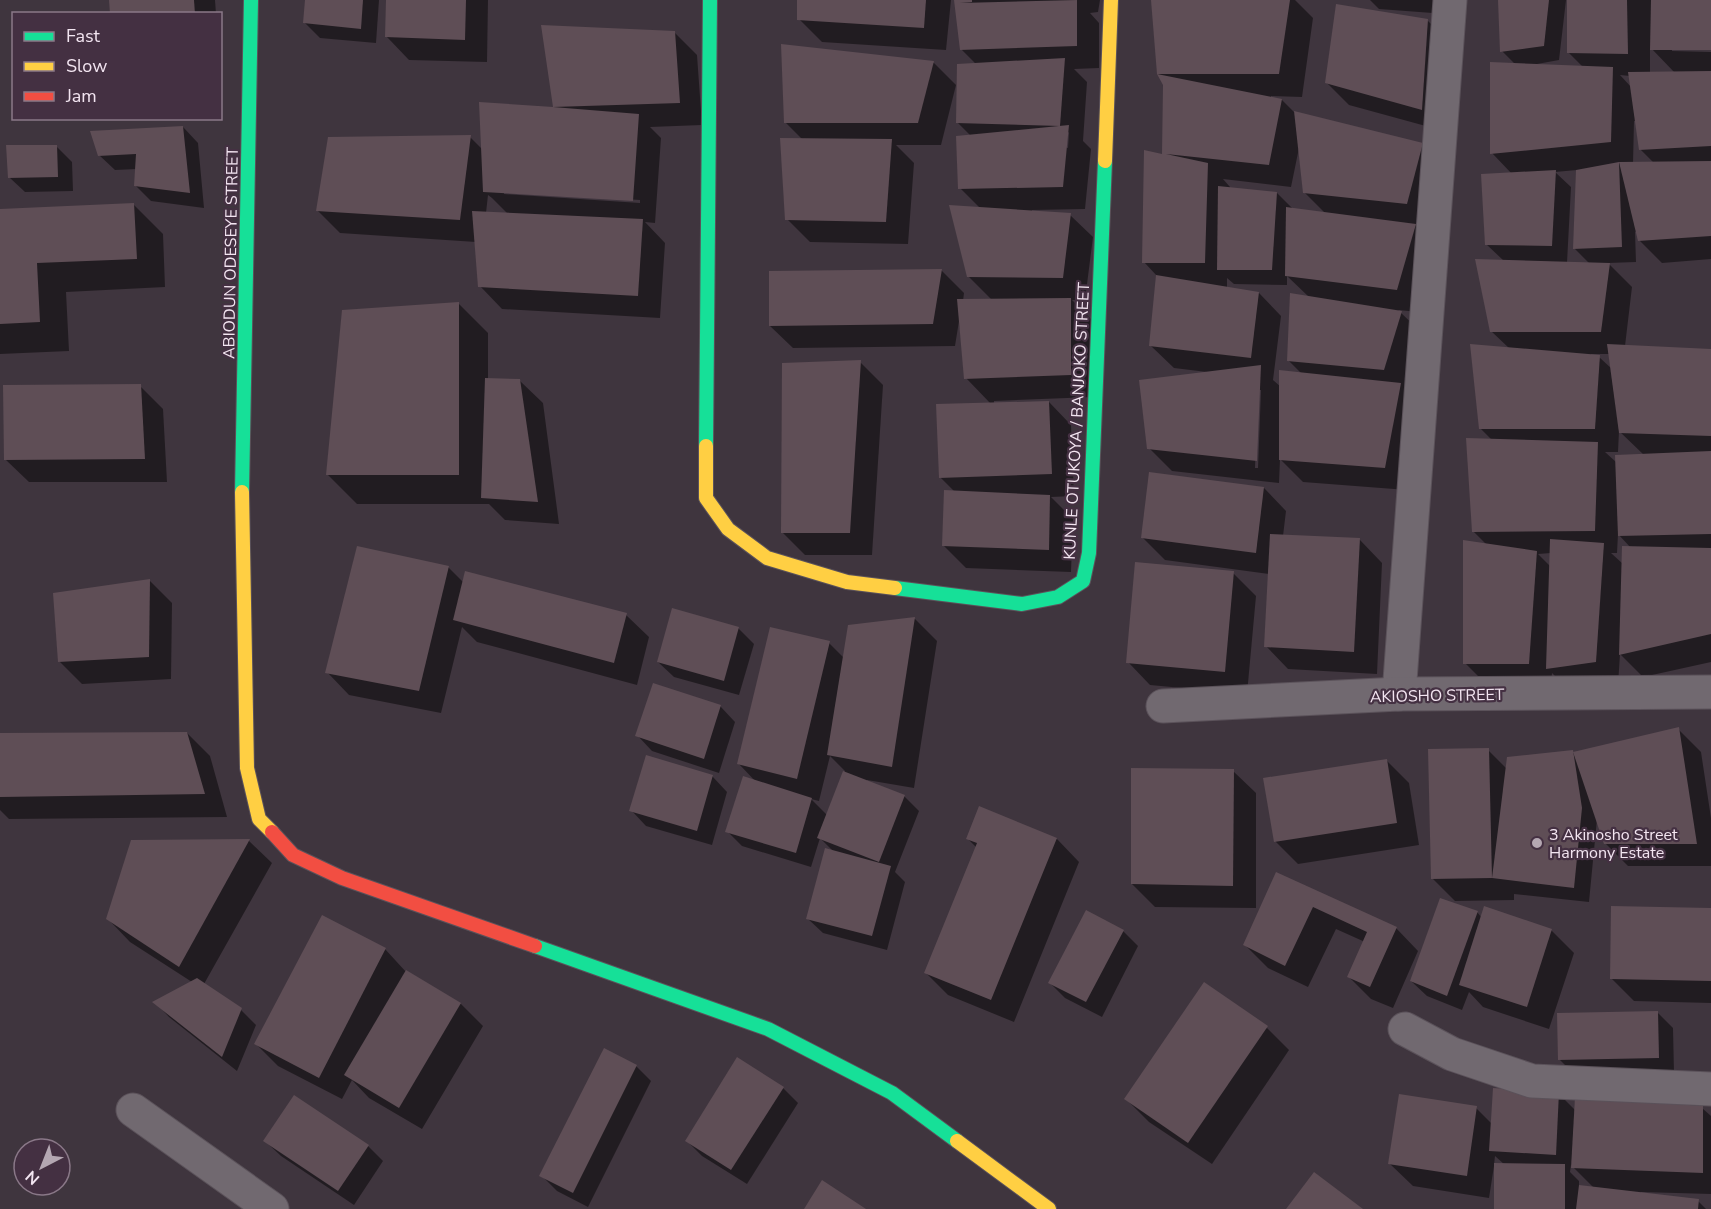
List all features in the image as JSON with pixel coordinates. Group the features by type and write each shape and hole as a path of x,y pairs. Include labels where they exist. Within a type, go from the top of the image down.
{"street":[{"name":"ABIODUN ODESEYE STREET","path":"251,0 242,471 247,768 259,819 293,855 342,879 768,1029 892,1093 1049,1209"},
{"name":"KUNLE OTUKOYA / BANJOKO STREET","path":"710,0 706,498 728,529 767,558 847,582 1022,604 1058,597 1083,581 1089,553 1111,0"},
{"path":"1400,694 1450,0"},
{"name":"AKIOSHO STREET","path":"1162,706 1400,694 1711,692"},
{"path":"1405,1029 1452,1054 1532,1081 1711,1089"},
{"path":"134,1110 272,1209"}],"building":[{"path":"109,0 194,0 195,12 110,12"},
{"path":"305,0 363,0 361,29 303,23"},
{"path":"386,0 466,0 465,40 385,37"},
{"path":"797,0 926,0 924,28 797,20"},
{"path":"954,0 972,0 972,2 960,3 1077,0 1077,46 960,50"},
{"path":"1151,0 1290,0 1279,74 1157,74"},
{"path":"1498,0 1549,0 1544,46 1500,52"},
{"path":"1567,0 1627,0 1628,54 1567,53"},
{"path":"1651,0 1711,0 1711,50 1650,50"},
{"path":"1336,4 1428,19 1422,110 1325,83"},
{"path":"541,25 675,31 680,103 553,107"},
{"path":"781,44 934,61 918,123 784,123"},
{"path":"1065,58 1060,126 956,123 957,64"},
{"path":"1490,62 1613,67 1611,142 1490,154"},
{"path":"1711,71 1711,146 1639,150 1628,72"},
{"path":"1157,74 1282,99 1269,165 1166,154 1208,163 1205,263 1142,263 1144,150 1162,154 1163,85"},
{"path":"479,102 639,114 633,201 483,192"},
{"path":"1294,111 1423,143 1407,204 1303,193"},
{"path":"1069,125 1063,187 958,189 956,136"},
{"path":"183,126 190,193 134,186 136,154 98,156 90,131"},
{"path":"471,135 460,220 316,211 328,137"},
{"path":"780,138 892,139 886,222 785,220"},
{"path":"6,145 57,145 58,177 8,178"},
{"path":"1711,161 1711,236 1638,241 1619,162"},
{"path":"1619,162 1622,247 1573,249 1576,170"},
{"path":"1556,170 1552,246 1485,245 1481,174"},
{"path":"1218,186 1277,192 1272,270 1217,270"},
{"path":"134,203 137,259 37,263 40,322 0,324 0,209"},
{"path":"949,205 1071,213 1063,278 967,277"},
{"path":"1286,207 1416,224 1397,290 1285,276"},
{"path":"472,211 643,219 638,296 478,287"},
{"path":"1475,259 1610,263 1601,332 1490,332"},
{"path":"942,269 933,324 769,326 769,271"},
{"path":"1156,275 1259,292 1251,358 1149,346"},
{"path":"1290,293 1402,311 1384,370 1287,361"},
{"path":"1071,298 1071,375 964,379 957,299"},
{"path":"459,302 459,475 326,475 342,310"},
{"path":"1470,344 1600,355 1595,429 1479,429"},
{"path":"1607,344 1711,349 1711,436 1619,433"},
{"path":"861,360 850,533 781,533 782,363"},
{"path":"1261,365 1257,461 1147,449 1139,380"},
{"path":"1279,370 1401,383 1385,468 1279,460"},
{"path":"485,378 520,379 538,502 481,498"},
{"path":"141,384 145,459 4,460 3,385"},
{"path":"1049,401 1052,474 939,478 936,404"},
{"path":"1466,438 1598,442 1595,531 1472,532"},
{"path":"1711,451 1711,534 1618,536 1615,455"},
{"path":"1149,472 1264,487 1256,553 1141,538"},
{"path":"944,490 1050,495 1049,550 942,546"},
{"path":"1270,534 1360,538 1354,652 1264,647"},
{"path":"1550,539 1604,543 1596,662 1546,669"},
{"path":"1463,540 1537,551 1529,664 1463,664"},
{"path":"357,546 449,566 419,691 325,673"},
{"path":"1622,546 1711,548 1711,634 1619,655"},
{"path":"1135,562 1234,571 1225,672 1126,663"},
{"path":"465,571 627,613 614,663 453,620"},
{"path":"150,579 149,657 58,662 53,593"},
{"path":"672,608 739,627 724,681 657,662"},
{"path":"915,617 892,767 827,755 848,625"},
{"path":"770,627 830,641 797,779 737,764"},
{"path":"653,683 721,705 704,759 635,736"},
{"path":"1679,727 1697,844 1604,844 1573,752"},
{"path":"187,732 205,794 0,797 0,733"},
{"path":"1489,748 1492,878 1431,879 1428,749"},
{"name":"3 Akinosho Street Harmony Estate","path":"1573,750 1582,808 1574,888 1492,878 1507,757"},
{"path":"646,755 713,775 697,831 629,811"},
{"path":"1387,759 1397,823 1274,842 1263,778"},
{"path":"1131,768 1234,769 1233,886 1131,884"},
{"path":"843,771 905,795 879,862 817,838"},
{"path":"743,776 812,798 796,853 725,832"},
{"path":"979,806 1057,838 991,1000 924,973 977,843 966,839"},
{"path":"250,839 179,967 106,919 131,840"},
{"path":"825,848 891,866 872,936 806,919"},
{"path":"1276,872 1397,927 1370,987 1347,977 1367,932 1313,907 1285,966 1243,945"},
{"path":"1440,898 1478,911 1447,996 1410,981"},
{"path":"1484,906 1552,929 1527,1007 1459,985"},
{"path":"1611,906 1711,908 1711,981 1610,979"},
{"path":"1086,910 1124,930 1086,1002 1048,983"},
{"path":"322,915 386,948 319,1078 254,1044"},
{"path":"406,970 461,1003 399,1108 344,1075"},
{"path":"197,978 242,1008 222,1057 152,1002"},
{"path":"1204,982 1268,1026 1188,1143 1124,1099"},
{"path":"1658,1011 1659,1058 1558,1060 1557,1013"},
{"path":"604,1048 637,1065 573,1193 539,1176"},
{"path":"737,1057 784,1087 731,1170 685,1141"},
{"path":"1493,1088 1559,1092 1556,1155 1489,1151"},
{"path":"1399,1094 1477,1106 1467,1176 1388,1164"},
{"path":"294,1095 369,1145 338,1191 263,1141"},
{"path":"1575,1097 1703,1106 1703,1173 1571,1168"},
{"path":"1494,1163 1565,1164 1565,1209 1494,1209"},
{"path":"1314,1172 1363,1209 1286,1209"},
{"path":"822,1180 866,1209 804,1209"},
{"path":"1579,1185 1699,1199 1698,1209 1576,1209"}],"traffic: fast":[{"path":"242,492 251,0"},
{"path":"706,446 710,0"},
{"path":"895,588 1022,604 1058,597 1083,581 1089,553 1105,161"},
{"path":"535,946 768,1029 892,1093 957,1141"}],"traffic: slow":[{"path":"1105,161 1111,0"},
{"path":"706,446 706,498 728,529 767,558 847,582 895,588"},
{"path":"242,492 247,768 259,819 272,832"},
{"path":"957,1141 1049,1209"}],"traffic: jam":[{"path":"272,832 293,855 342,878 535,946"}],"place":[{"name":"3 Akinosho Street Harmony Estate","path":"1537,843"}]}
